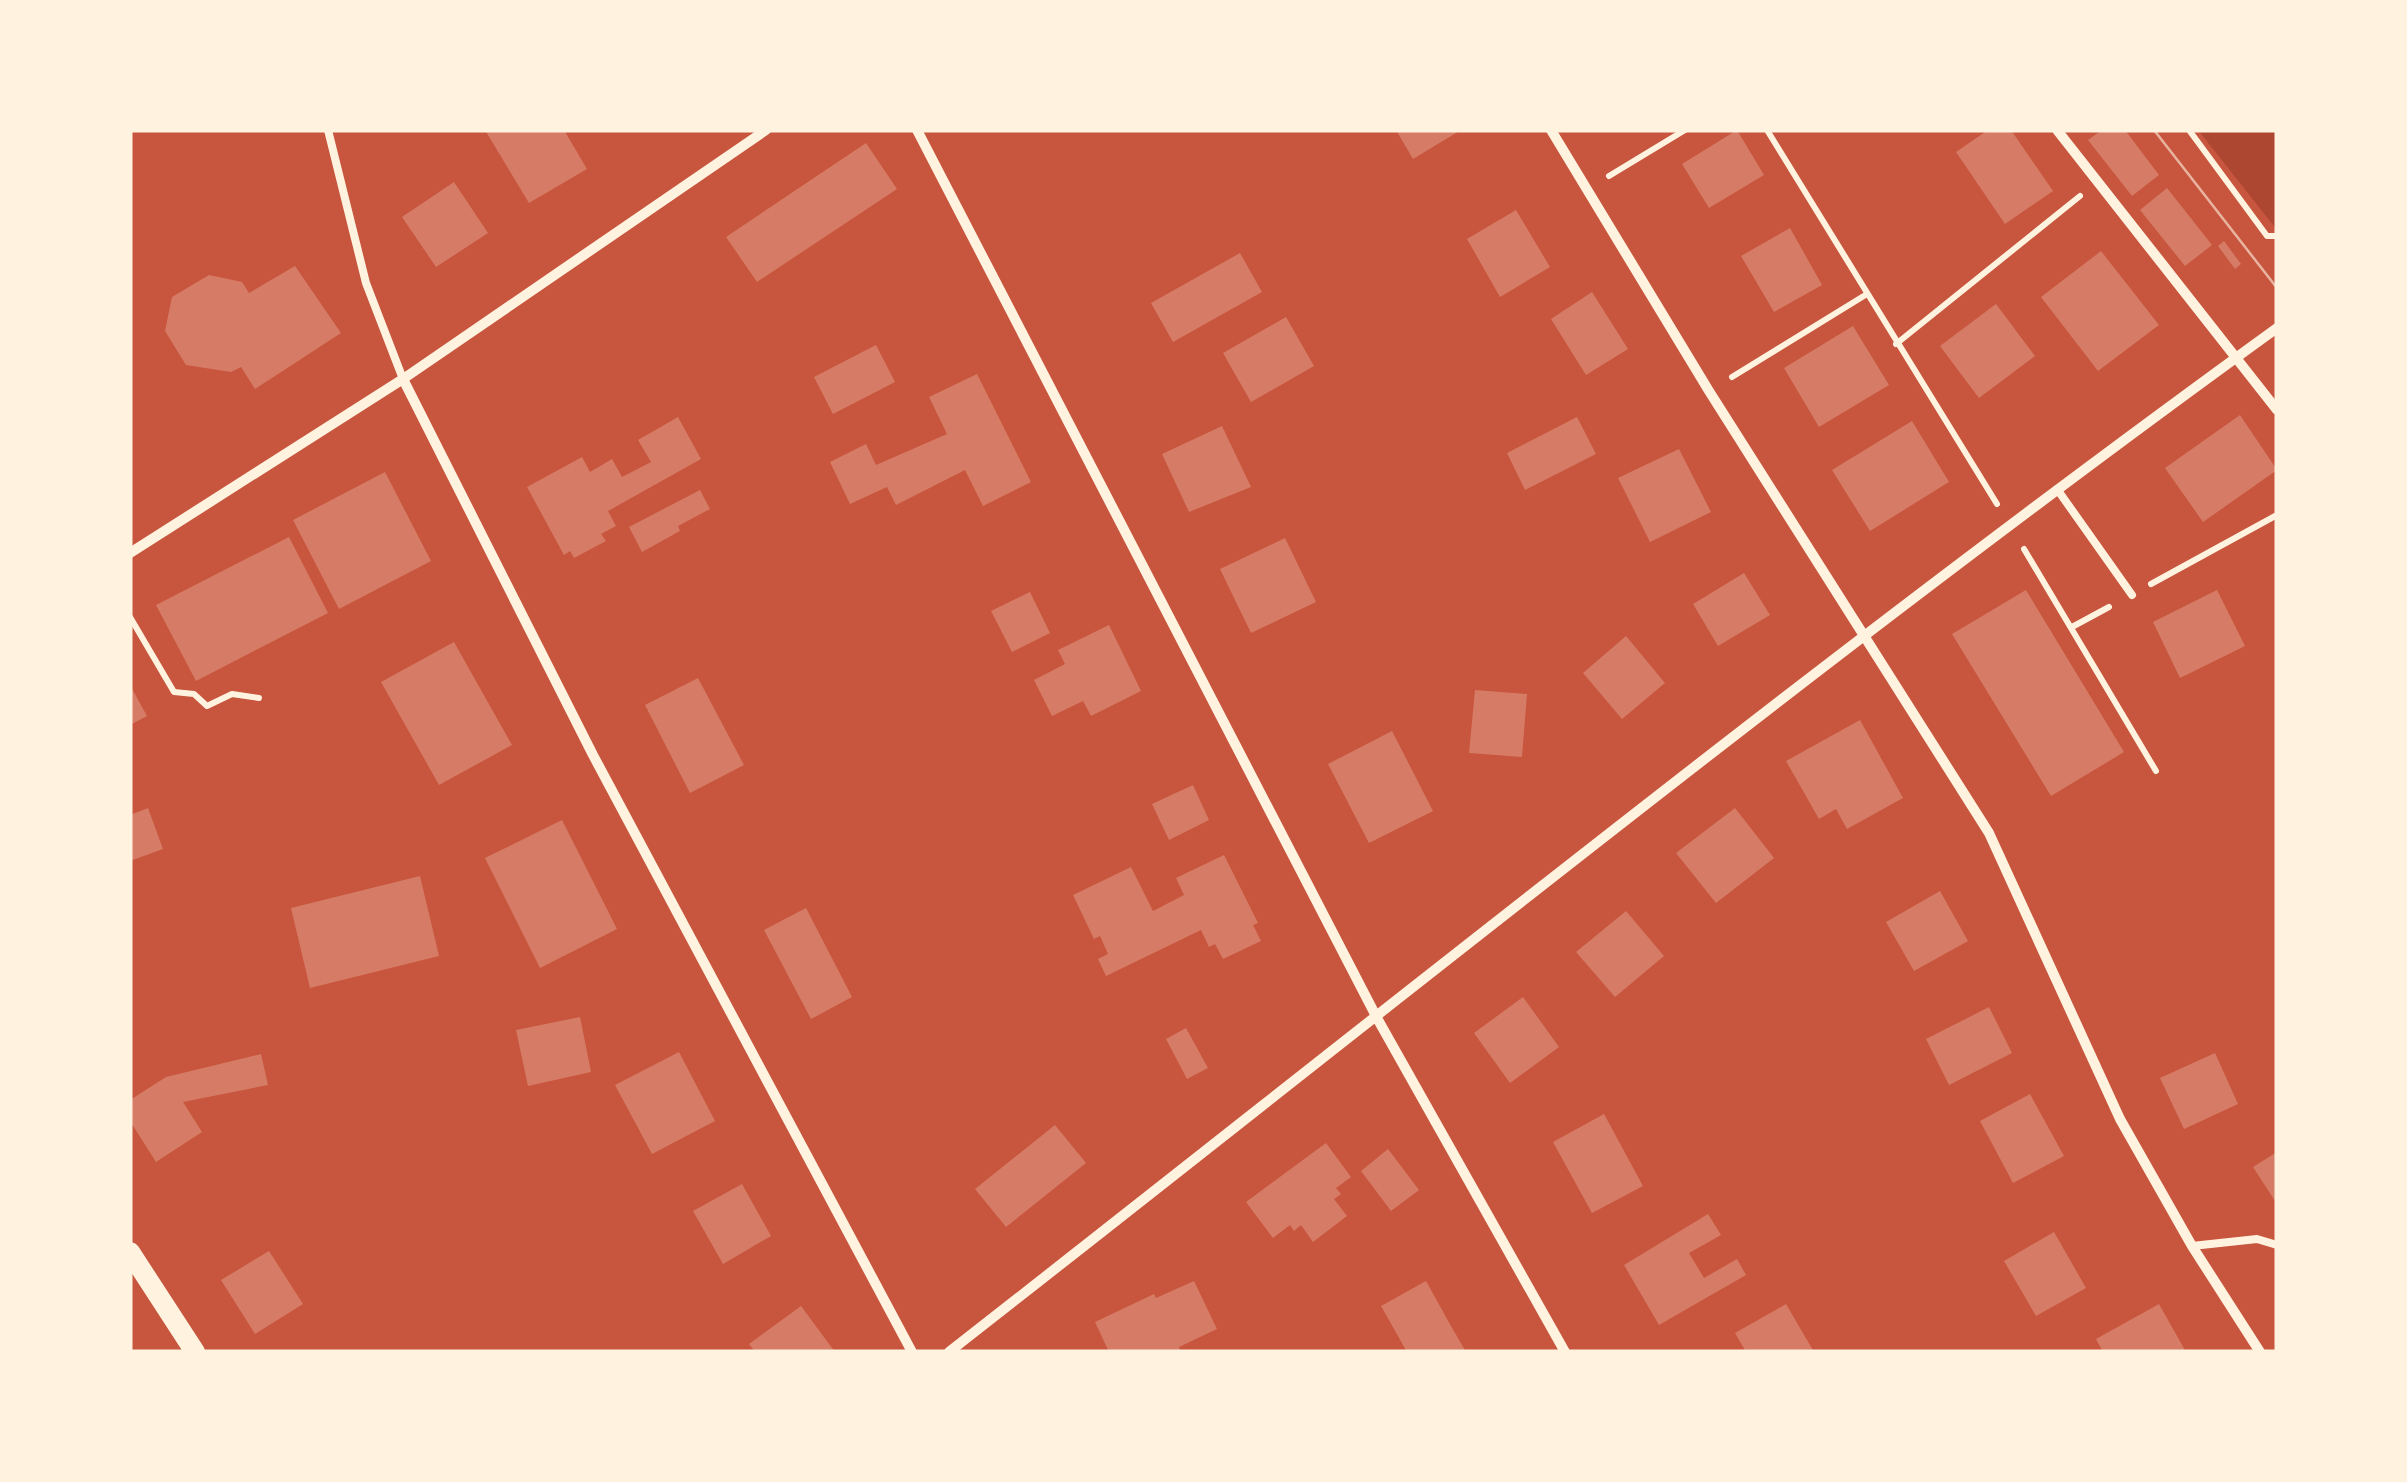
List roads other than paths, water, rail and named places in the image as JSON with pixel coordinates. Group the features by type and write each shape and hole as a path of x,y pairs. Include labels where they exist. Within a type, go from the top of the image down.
{"main road":[{"path":"130,1252 195,1352"}],"street":[{"path":"130,553 403,379 766,130"},
{"path":"917,130 1377,1018 1565,1352"},
{"path":"1551,130 1709,392 1989,834 2120,1119 2192,1246 2260,1352"},
{"path":"2057,130 2277,410"},
{"path":"948,1352 1865,635 2057,488 2277,328"},
{"path":"403,379 593,755 912,1352"}],"lane":[{"path":"328,130 366,282 403,379"},
{"path":"2057,488 2132,595"},
{"path":"2192,1246 2257,1239 2277,1245"}],"tram line":[{"path":"2154,130 2277,288"}]}
